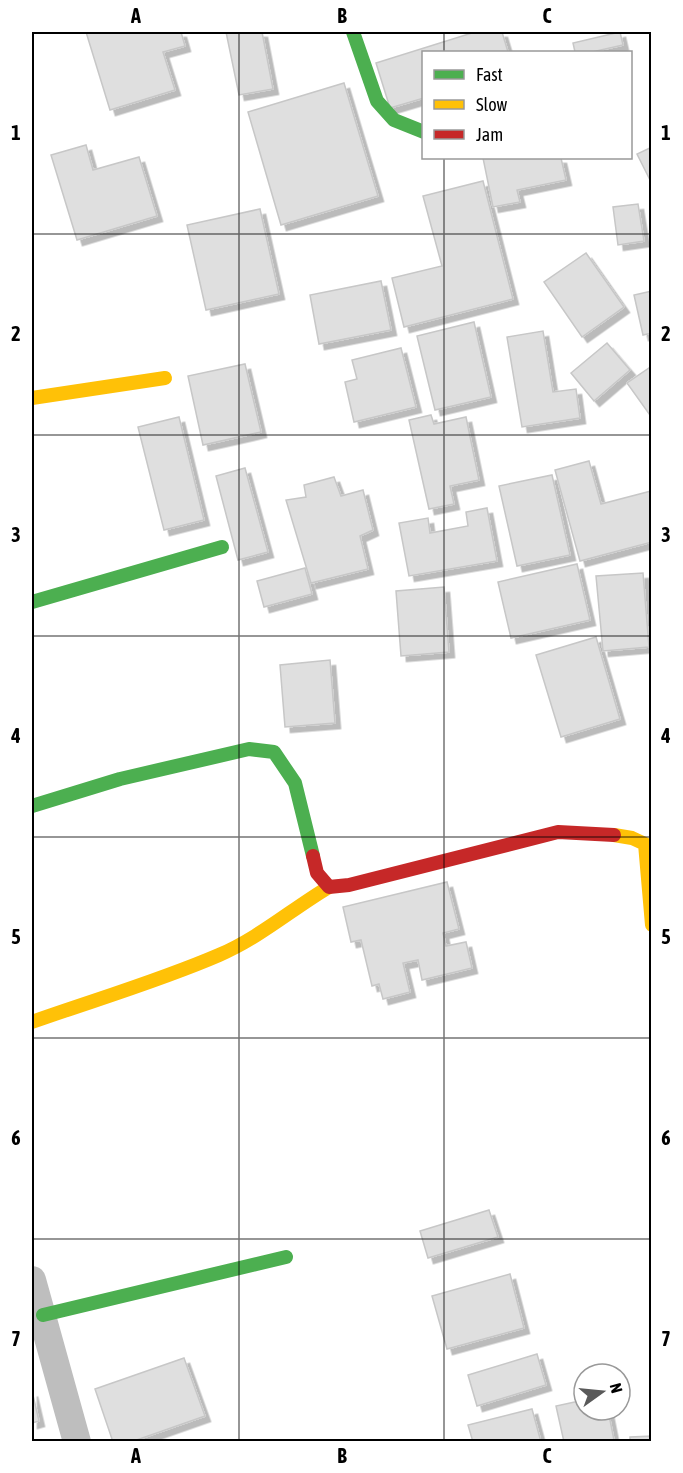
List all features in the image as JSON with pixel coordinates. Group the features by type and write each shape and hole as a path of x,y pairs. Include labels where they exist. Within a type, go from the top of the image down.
{"street":[{"path":"353,32 377,101 394,120 422,132"},
{"path":"32,398 165,378"},
{"path":"32,602 222,547"},
{"path":"32,806 120,779 249,749 274,752 295,783 317,873 329,887"},
{"path":"32,1023 220,955 261,933 290,910 329,887 349,885 558,832 607,834 632,838 648,845 651,925"},
{"path":"43,1316 286,1257"},
{"path":"32,1280 77,1442"}],"building":[{"path":"86,32 181,32 185,46 163,52 175,90 110,110"},
{"path":"226,32 262,32 273,89 239,95"},
{"path":"475,32 502,32 508,51 422,51 422,99 390,108 376,63"},
{"path":"620,32 623,45 596,51 575,51 573,43"},
{"path":"344,83 378,196 281,225 248,112"},
{"path":"86,145 93,170 139,157 157,216 77,240 51,155"},
{"path":"652,147 652,184 637,154"},
{"path":"483,159 561,159 566,180 517,190 520,202 493,207"},
{"path":"483,181 513,299 404,327 392,278 442,266 423,196"},
{"path":"638,204 644,241 618,245 613,207"},
{"path":"260,209 279,294 206,310 187,225"},
{"path":"586,253 624,307 582,337 544,282"},
{"path":"381,281 391,330 319,344 310,295"},
{"path":"652,291 652,333 643,335 634,295"},
{"path":"474,322 491,397 435,410 417,336"},
{"path":"543,331 553,392 576,389 580,418 522,427 507,337"},
{"path":"607,343 630,370 594,401 571,373"},
{"path":"401,348 416,407 354,422 345,382 357,379 352,360"},
{"path":"245,364 261,432 203,445 188,376"},
{"path":"652,366 652,418 627,383"},
{"path":"431,415 434,424 466,417 479,480 450,486 454,504 429,509 409,420"},
{"path":"179,417 204,520 164,530 138,427"},
{"path":"589,461 601,504 651,491 652,542 580,561 555,470"},
{"path":"245,468 268,552 238,560 216,476"},
{"path":"552,475 570,555 517,566 499,486"},
{"path":"334,477 341,496 363,490 373,530 360,536 368,569 311,583 286,500 306,497 304,485"},
{"path":"487,508 497,561 409,576 399,523 428,518 430,533 468,526 466,512"},
{"path":"577,564 590,620 511,638 498,582"},
{"path":"305,568 312,594 264,607 257,581"},
{"path":"643,573 649,647 603,651 596,576"},
{"path":"444,587 449,652 401,656 396,591"},
{"path":"596,637 620,719 561,737 536,655"},
{"path":"330,660 335,723 285,727 280,665"},
{"path":"447,882 459,929 443,933 446,946 466,942 472,968 422,980 418,960 403,963 410,992 383,999 379,984 372,986 361,940 351,942 343,907"},
{"path":"489,1210 498,1237 428,1258 420,1231"},
{"path":"510,1274 524,1328 447,1349 432,1296"},
{"path":"537,1354 546,1385 477,1406 468,1375"},
{"path":"184,1358 205,1416 131,1442 113,1442 95,1389"},
{"path":"32,1391 39,1421 32,1423"},
{"path":"572,1403 572,1422 610,1422 614,1440 564,1442 556,1406"},
{"path":"532,1409 541,1442 473,1442 468,1425"},
{"path":"652,1436 652,1442 630,1442 630,1437"}],"traffic: fast":[{"path":"353,32 377,101 394,120 422,131"},
{"path":"32,602 222,547"},
{"path":"32,806 120,779 249,749 274,752 295,783 313,856"},
{"path":"43,1315 286,1257"}],"traffic: slow":[{"path":"32,398 165,378"},
{"path":"614,835 632,838 645,844 652,925"},
{"path":"32,1022 150,982 219,955 262,932 329,887"}],"traffic: jam":[{"path":"313,856 317,873 329,887 349,885 558,832 614,835"}]}
